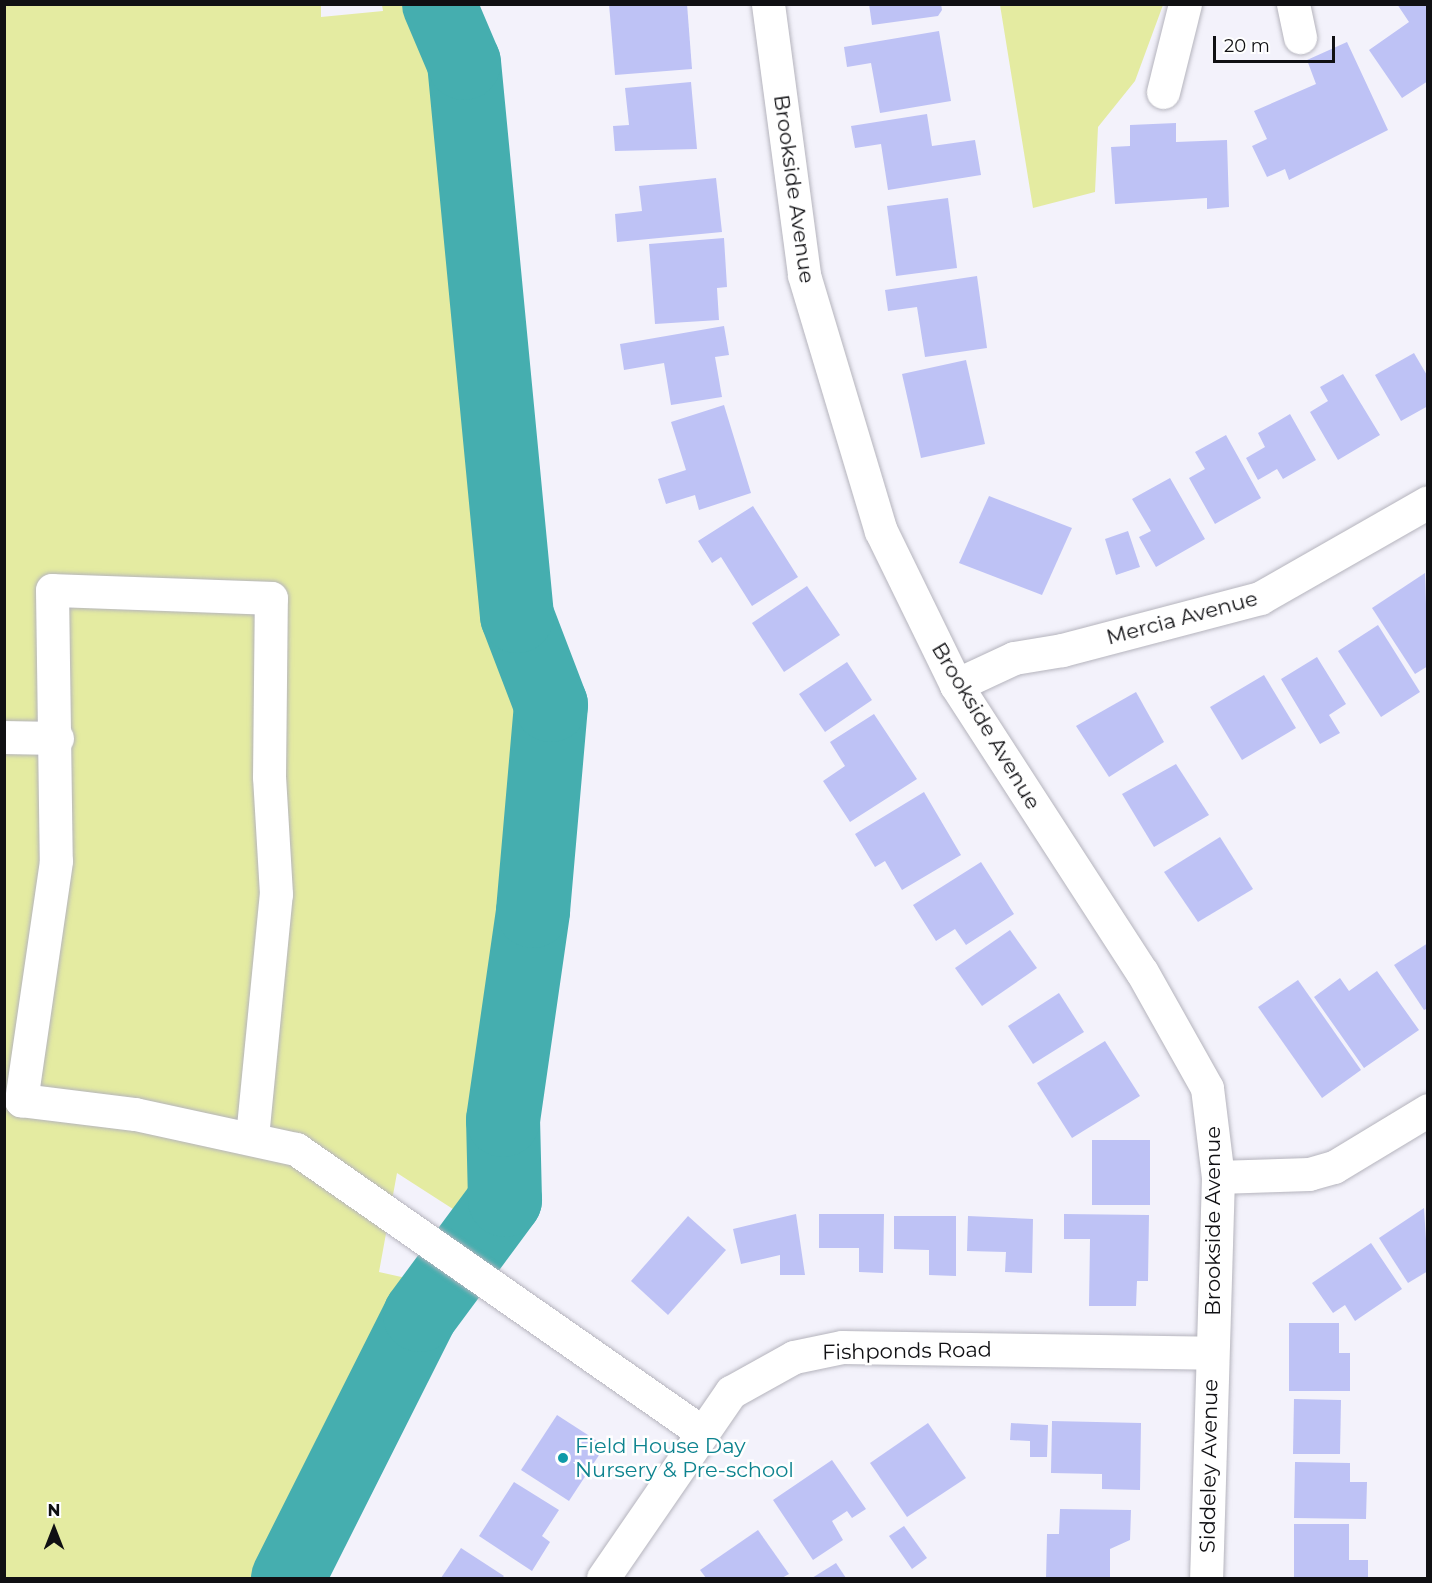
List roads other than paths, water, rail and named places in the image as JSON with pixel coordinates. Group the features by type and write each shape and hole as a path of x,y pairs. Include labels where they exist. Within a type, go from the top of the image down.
{"street":[{"name":"Brookside Avenue","path":"768,4 804,275 881,531 956,685 1197,1066 1214,1114 1218,1177 1212,1353"},
{"path":"1163,92 1185,4"},
{"path":"1293,4 1300,37"},
{"name":"Mercia Avenue","path":"956,685 1014,658 1062,650 1260,598 1428,502"},
{"path":"252,1137 276,894 269,777 271,598 52,590 57,738 56,861 21,1100 135,1114 252,1137 296,1149 701,1432"},
{"path":"4,737 57,738"},
{"path":"1218,1177 1309,1174 1334,1167 1428,1110"},
{"name":"Fishponds Road","path":"603,1578 701,1432 731,1392 752,1376 817,1350 1212,1353"},
{"name":"Siddeley Avenue","path":"1206,1578 1212,1353"}],"waterway":[{"path":"288,1578 420,1315 505,1200 503,1120 533,911 551,705 517,616 464,63 439,4"}],"place":[{"name":"Field House Day Nursery & Pre-school","path":"563,1458"}]}
